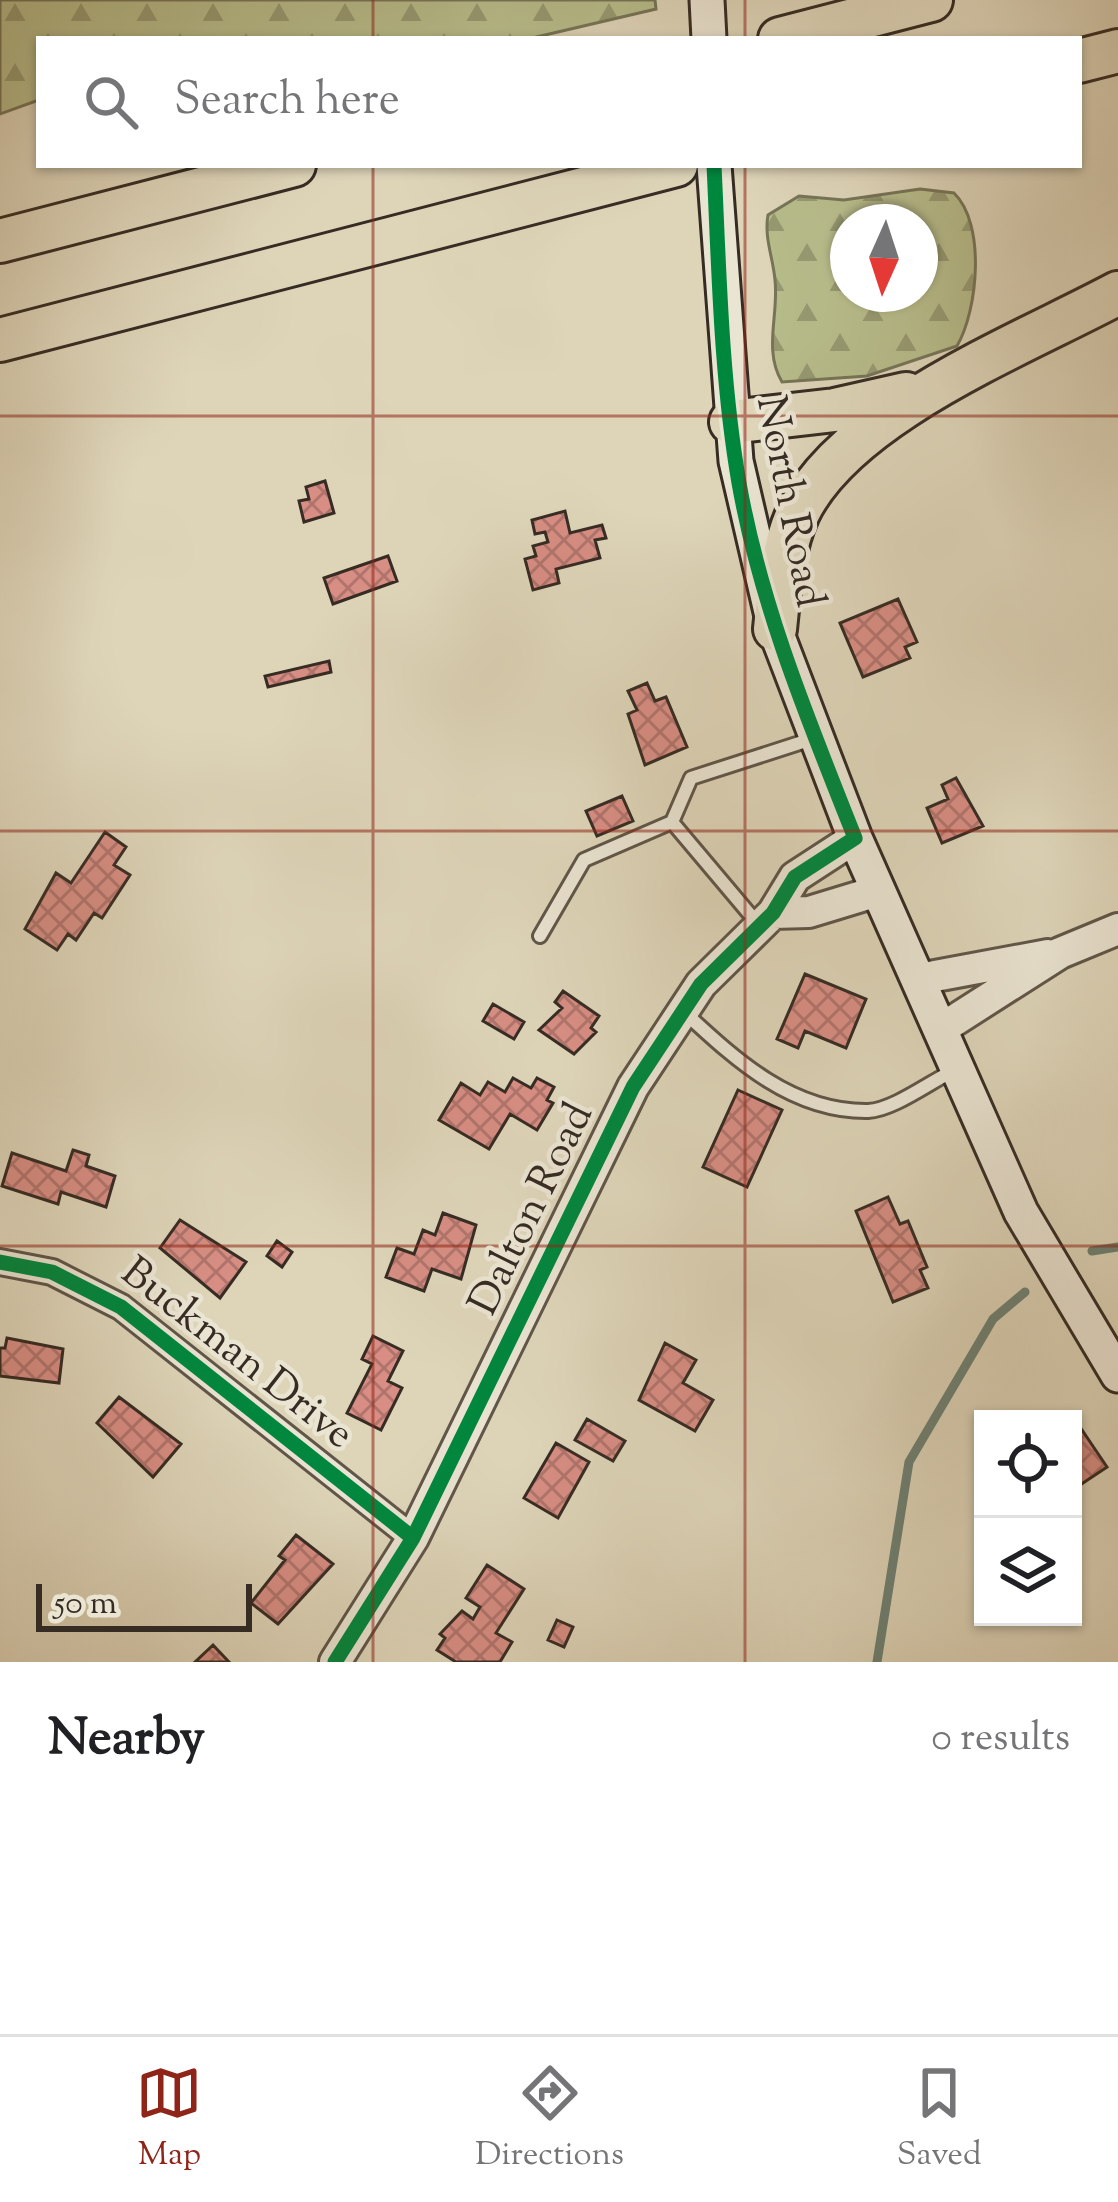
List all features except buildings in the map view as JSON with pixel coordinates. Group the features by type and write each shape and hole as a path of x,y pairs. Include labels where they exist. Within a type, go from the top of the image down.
{"highway":[{"path":"793,36 931,0"},
{"path":"1082,60 1118,51"},
{"path":"0,241 282,168"},
{"path":"0,340 664,168"},
{"path":"775,629 786,553 811,490 858,436 1118,293"},
{"path":"731,422 861,405 953,380"}],"main road":[{"path":"707,0 709,36"},
{"name":"North Road","path":"714,168 731,422 743,502 775,629 855,838 1021,1211 1118,1376"}],"street":[{"name":"Dalton Road","path":"335,1662 413,1538 633,1087 701,984 766,919 794,877 855,838"},
{"path":"766,919 809,912 878,891"},
{"path":"941,1029 1060,953 1118,929"},
{"path":"919,979 1060,953"},
{"name":"Buckman Drive","path":"0,1262 52,1272 121,1307 413,1538"}],"lane":[{"path":"540,937 584,860 673,822 691,778 815,738"},
{"path":"673,822 766,919"},
{"path":"683,1011 749,1072 794,1095 871,1112 959,1068"}],"green space":[{"path":"0,0 655,0 656,9 541,36 36,36 36,101 0,114"},
{"path":"920,189 954,193 964,207 975,246 974,290 957,346 867,376 782,382 773,357 776,293 768,215 799,196 844,200"}],"waterway":[{"path":"1092,1251 1118,1247"},
{"path":"877,1662 909,1462 993,1319 1025,1292"}],"cycle path":[{"path":"335,1662 413,1538 633,1087 701,984 773,913 795,877 855,838 788,664 748,529 728,404 714,168"},
{"path":"0,1262 52,1272 121,1307 413,1538"}]}
